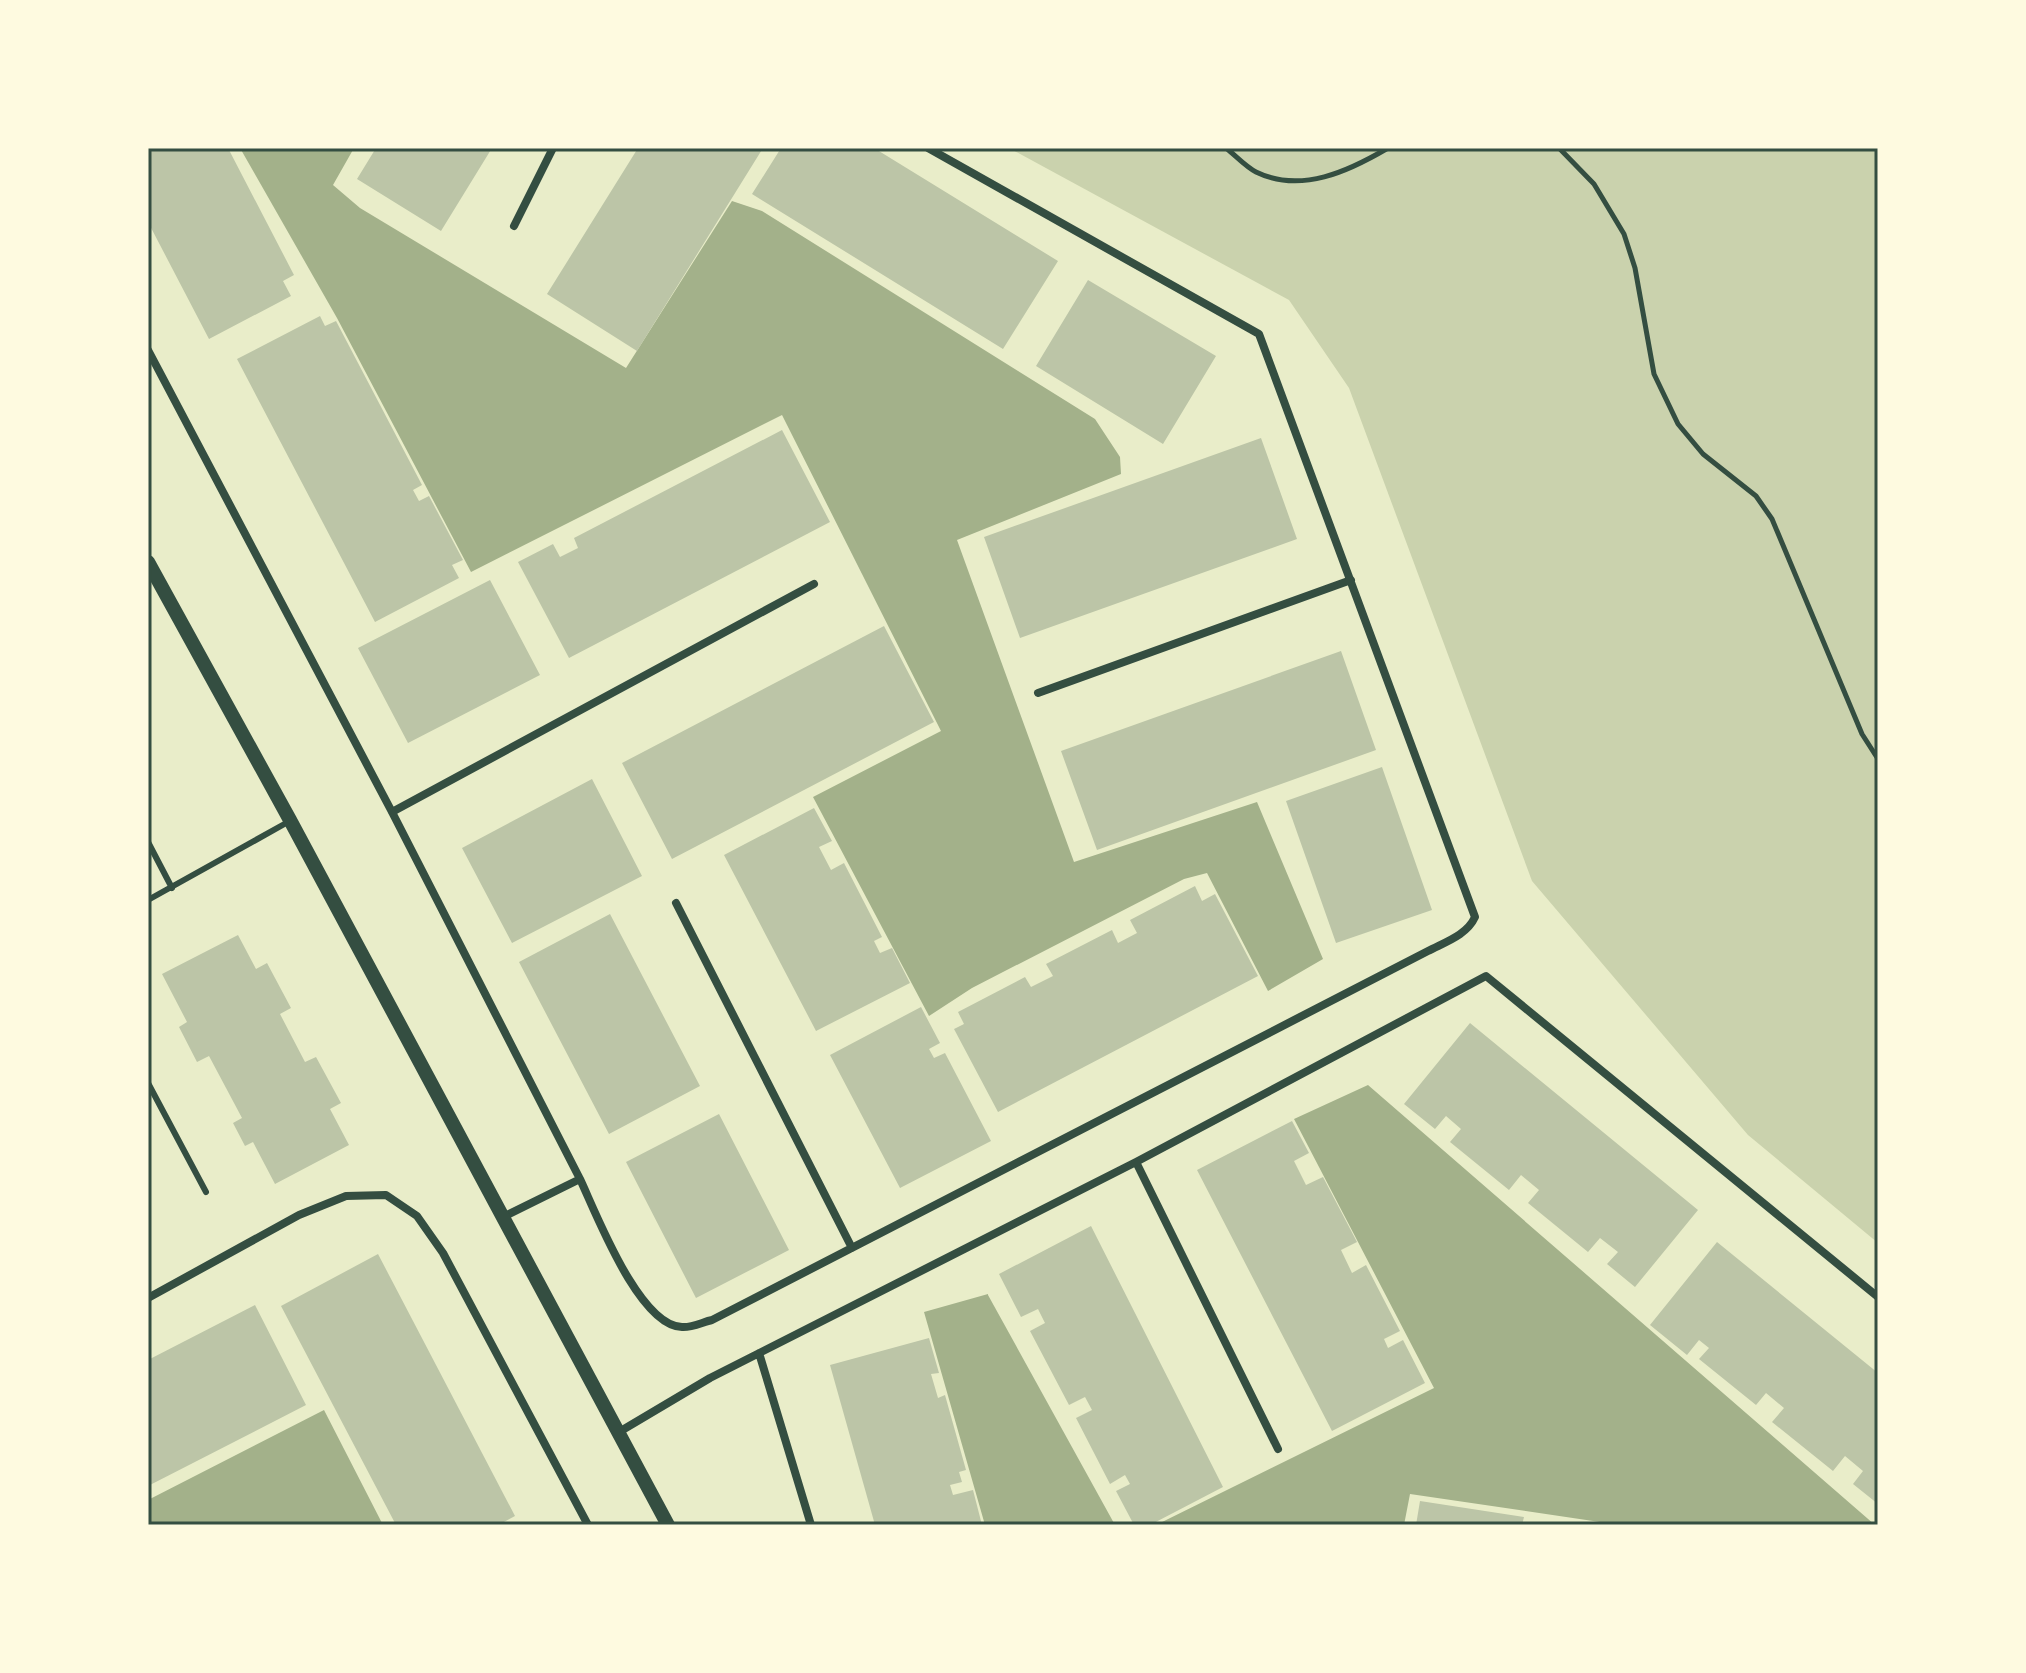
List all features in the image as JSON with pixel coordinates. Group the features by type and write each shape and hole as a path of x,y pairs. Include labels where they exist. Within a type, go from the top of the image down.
{"street":[{"path":"514,226 553,148"},
{"path":"148,350 392,812 634,1290 660,1319 681,1328 712,1320 1428,951 1471,925 1475,917 1259,334 928,148"},
{"path":"148,562 668,1525"},
{"path":"1038,693 1351,580"},
{"path":"392,812 814,584"},
{"path":"676,903 852,1248"},
{"path":"619,1432 759,1353 1136,1162 1486,976 1878,1297"},
{"path":"1136,1162 1278,1449"},
{"path":"503,1217 580,1179"},
{"path":"148,1298 299,1215 346,1196 386,1195 417,1216 443,1253 588,1525"},
{"path":"759,1353 811,1525"}],"lane":[{"path":"148,900 290,820"},
{"path":"148,842 172,888"},
{"path":"148,1083 206,1192"}],"path":[{"path":"1226,148 1255,172 1287,181 1324,178 1358,166 1388,148"},
{"path":"1559,148 1594,184 1624,234 1635,268 1654,374 1663,396 1678,424 1703,454 1756,496 1772,519 1862,734 1878,759"}],"shaded area":[{"path":"240,148 354,148 333,185 360,208 626,368 732,201 762,211 1095,419 1120,457 1121,474 957,540 1074,862 1257,802 1323,959 1268,991 1207,873 1184,879 972,988 929,1016 813,797 941,731 782,415 471,572 337,318"},
{"path":"1009,148 1878,148 1878,1243 1748,1135 1532,881 1349,388 1289,300"},
{"path":"1368,1085 1875,1525 1620,1525 1410,1494 1404,1525 1156,1525 1434,1388 1294,1119"},
{"path":"988,1294 1115,1525 985,1525 924,1312"},
{"path":"324,1410 383,1525 148,1525 148,1500"}],"building":[{"path":"148,148 228,148 294,275 283,281 291,296 209,339 148,222"},
{"path":"376,148 492,148 441,231 357,179"},
{"path":"638,148 763,148 637,351 547,294"},
{"path":"781,148 874,148 1058,261 1003,349 752,194"},
{"path":"1088,280 1216,356 1163,444 1036,366"},
{"path":"320,316 325,326 336,321 422,485 413,490 419,501 429,496 463,560 452,565 459,578 375,622 237,359"},
{"path":"782,430 830,522 569,658 518,562 553,544 560,557 578,548 574,538"},
{"path":"1261,438 1297,539 1020,638 984,537"},
{"path":"490,580 540,675 408,743 358,648"},
{"path":"884,626 934,722 672,859 622,763"},
{"path":"1341,651 1376,750 1097,850 1061,751"},
{"path":"1382,767 1432,910 1336,943 1286,801"},
{"path":"592,779 642,876 512,943 462,848"},
{"path":"814,808 832,841 819,847 831,870 844,863 882,937 874,941 880,953 892,948 910,983 816,1031 724,855"},
{"path":"1195,886 1202,901 1215,894 1258,976 998,1112 954,1029 964,1024 958,1012 1025,977 1031,987 1053,976 1046,964 1112,930 1118,943 1137,933 1130,920"},
{"path":"610,914 700,1086 609,1134 519,962"},
{"path":"238,935 256,969 267,963 291,1008 280,1014 305,1062 316,1057 341,1103 330,1109 349,1145 275,1184 253,1142 245,1146 233,1123 242,1118 209,1056 197,1062 179,1027 187,1022 162,974"},
{"path":"921,1007 940,1043 929,1049 934,1058 945,1053 991,1141 900,1188 830,1055"},
{"path":"1470,1023 1698,1210 1635,1287 1607,1264 1618,1252 1600,1238 1588,1252 1528,1203 1539,1190 1521,1175 1509,1190 1450,1142 1461,1129 1446,1116 1435,1129 1404,1104"},
{"path":"719,1114 789,1250 696,1298 626,1162"},
{"path":"1292,1121 1309,1153 1294,1161 1306,1185 1323,1177 1357,1242 1341,1250 1352,1273 1366,1265 1400,1331 1384,1339 1388,1348 1403,1340 1425,1383 1332,1431 1197,1170"},
{"path":"1091,1226 1223,1487 1150,1525 1134,1525 1116,1491 1130,1484 1125,1475 1110,1484 1076,1418 1092,1410 1085,1397 1069,1405 1030,1331 1045,1323 1038,1309 1021,1317 999,1274"},
{"path":"1717,1242 1878,1373 1878,1504 1853,1484 1863,1471 1845,1456 1833,1471 1772,1422 1784,1408 1766,1393 1756,1405 1699,1359 1709,1348 1699,1340 1687,1355 1650,1325"},
{"path":"378,1254 515,1516 498,1525 396,1525 281,1306"},
{"path":"255,1305 306,1405 148,1486 148,1360"},
{"path":"929,1338 939,1373 931,1374 938,1398 945,1395 966,1470 959,1472 962,1482 950,1485 953,1495 973,1490 982,1525 875,1525 830,1365"},
{"path":"1420,1501 1524,1517 1522,1525 1416,1525"}]}
